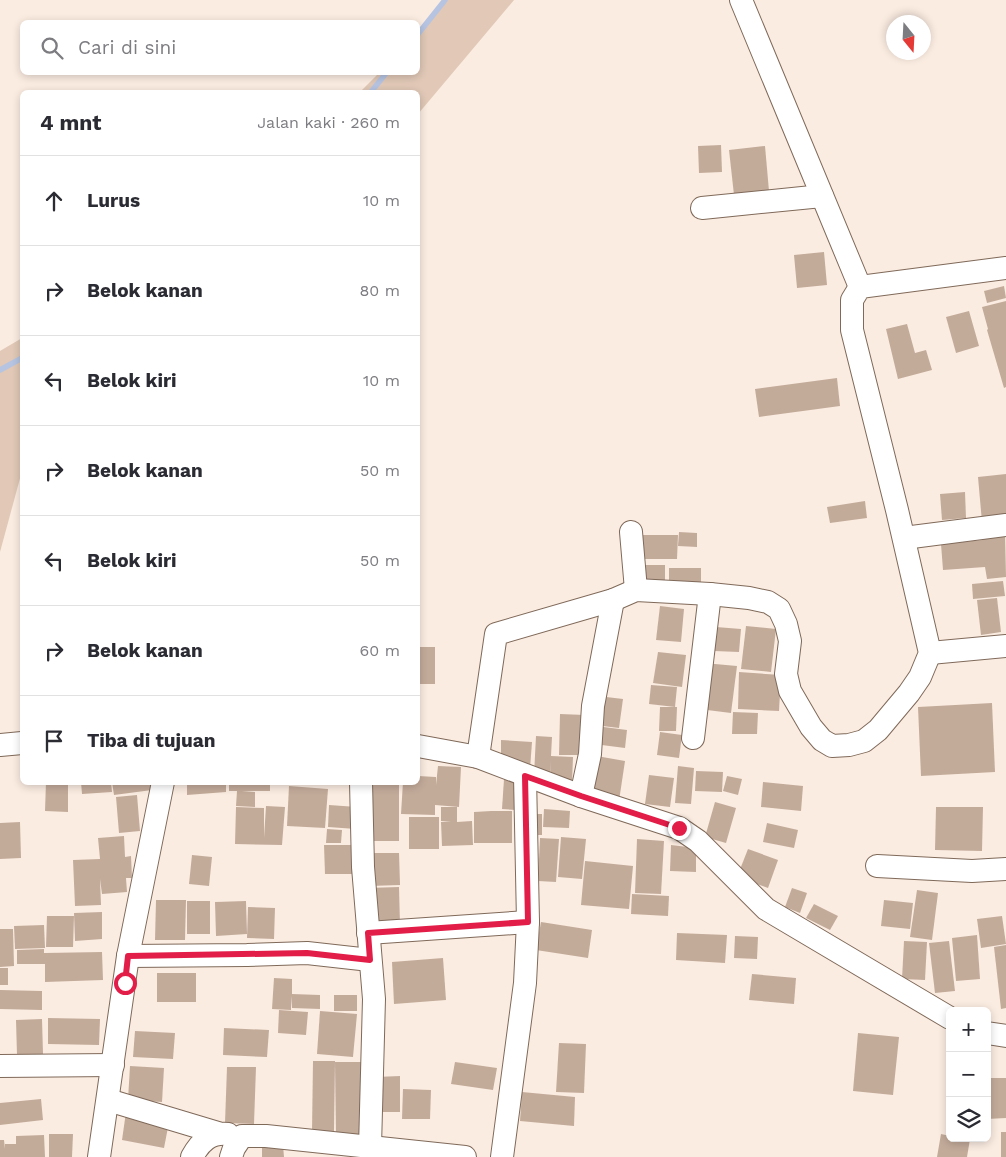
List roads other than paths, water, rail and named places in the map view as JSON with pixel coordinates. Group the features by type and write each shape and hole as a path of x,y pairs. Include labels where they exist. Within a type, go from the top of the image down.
{"street":[{"path":"742,0 860,286"},
{"path":"702,208 822,196"},
{"path":"860,286 1006,268"},
{"path":"478,757 496,634 614,600 636,590 710,594 759,600 768,602 779,609 786,624 790,641 786,674 790,691 811,727 822,740 832,746 849,745 864,740 878,730 909,693 920,676 930,653 904,538 852,330 852,300 860,286"},
{"path":"904,538 1006,524"},
{"path":"631,532 636,590"},
{"path":"693,738 710,594"},
{"path":"581,796 590,754 592,706 614,600"},
{"path":"930,653 1006,646"},
{"path":"0,745 20,743"},
{"path":"420,746 478,757 581,796 679,828 698,841 766,909 946,1016"},
{"path":"502,1157 525,983 528,922 525,776"},
{"path":"99,1157 128,956 162,785"},
{"path":"361,785 362,867 374,1008 370,1147"},
{"path":"877,866 972,871 1006,869"},
{"path":"368,933 528,922"},
{"path":"128,956 307,953 370,960"},
{"path":"991,1034 1006,1036"},
{"path":"0,1066 113,1065"},
{"path":"108,1100 218,1133 266,1136 465,1157"},
{"path":"192,1157 199,1144 218,1133"},
{"path":"232,1157 234,1148 242,1136"}],"waterway":[{"path":"420,31 445,0"},
{"path":"373,90 385,75"},
{"path":"0,370 20,359"}]}
